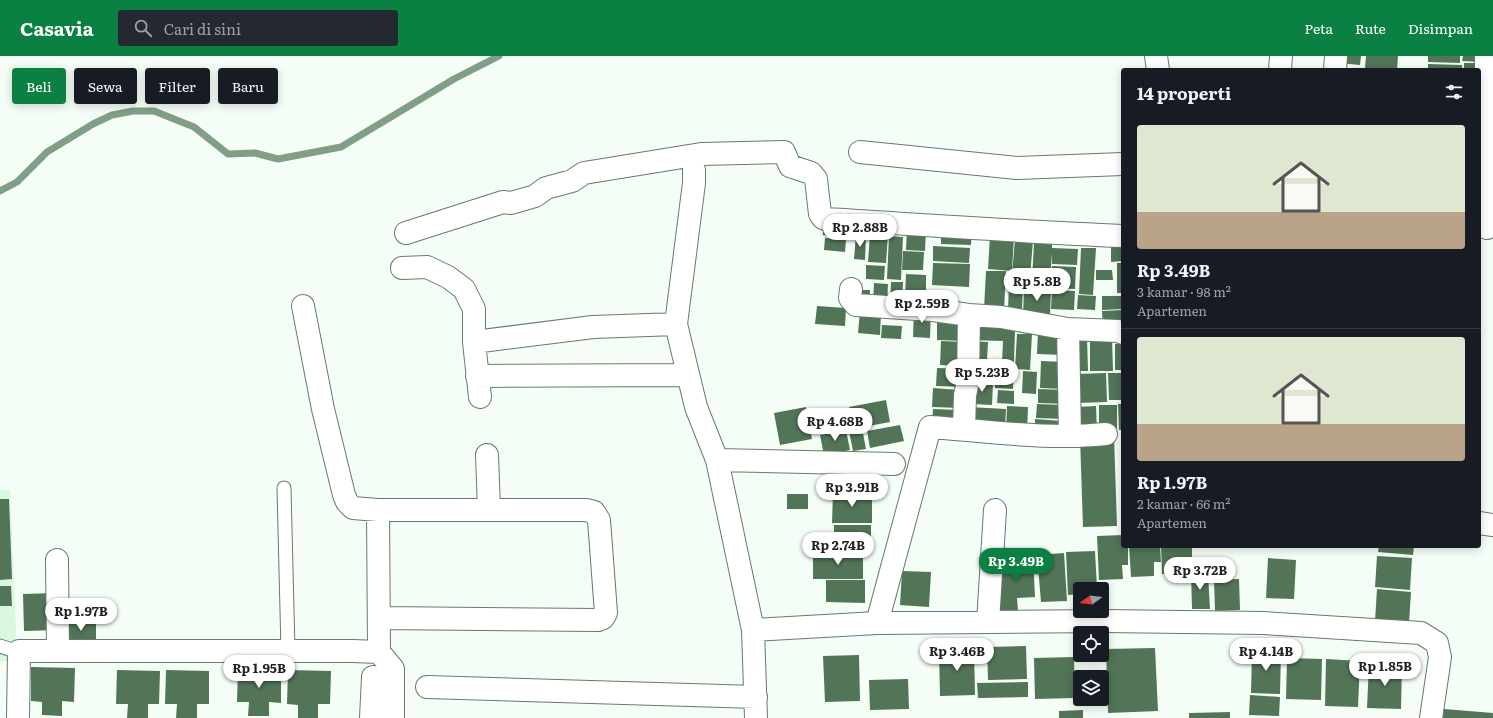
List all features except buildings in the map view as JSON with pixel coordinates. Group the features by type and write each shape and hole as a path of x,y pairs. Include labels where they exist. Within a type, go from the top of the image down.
{"street":[{"path":"1156,56 1158,68"},
{"path":"1280,68 1281,56"},
{"path":"1335,68 1336,56"},
{"path":"1486,56 1486,228"},
{"path":"406,233 503,202 511,203 535,196 546,188 572,181 590,171 701,154 784,152 790,166 811,173 816,178 820,214 826,219 954,226 1027,232 1121,236"},
{"path":"860,152 1017,168 1121,164"},
{"path":"426,687 756,708 753,630 717,460 696,407 676,324 694,183 694,170"},
{"path":"402,268 427,267 448,277 464,289 474,309 474,342 479,386 688,374"},
{"path":"851,288 850,298 856,305 933,310 969,315 1001,317 1068,329 1121,333"},
{"path":"303,306 323,409 344,495 347,502 353,508 378,510 586,510 594,512 599,520 606,613 603,618 598,620 379,618"},
{"path":"964,429 965,396 968,382 969,315"},
{"path":"474,342 593,326 676,324"},
{"path":"1068,329 1070,436"},
{"path":"877,623 930,427 964,429 1004,434 1070,436 1106,434"},
{"path":"487,455 489,509"},
{"path":"717,460 894,464"},
{"path":"378,510 379,652 393,669 393,718"},
{"path":"988,622 995,510"},
{"path":"1481,523 1493,525"},
{"path":"57,560 58,651"},
{"path":"753,630 877,623 1104,621 1249,623 1421,633 1436,643 1440,657 1431,718"},
{"path":"18,718 10,649 58,651 379,652"},
{"path":"371,718 373,677"}],"lane":[{"path":"284,488 288,651"}],"shaded area":[{"path":"0,490 10,490 16,629 14,661 0,661"}],"waterway":[{"path":"0,191 17,182 47,152 93,124 112,115 133,111 154,111 194,127 228,154 255,153 278,159 341,147 454,79 499,56"}]}
